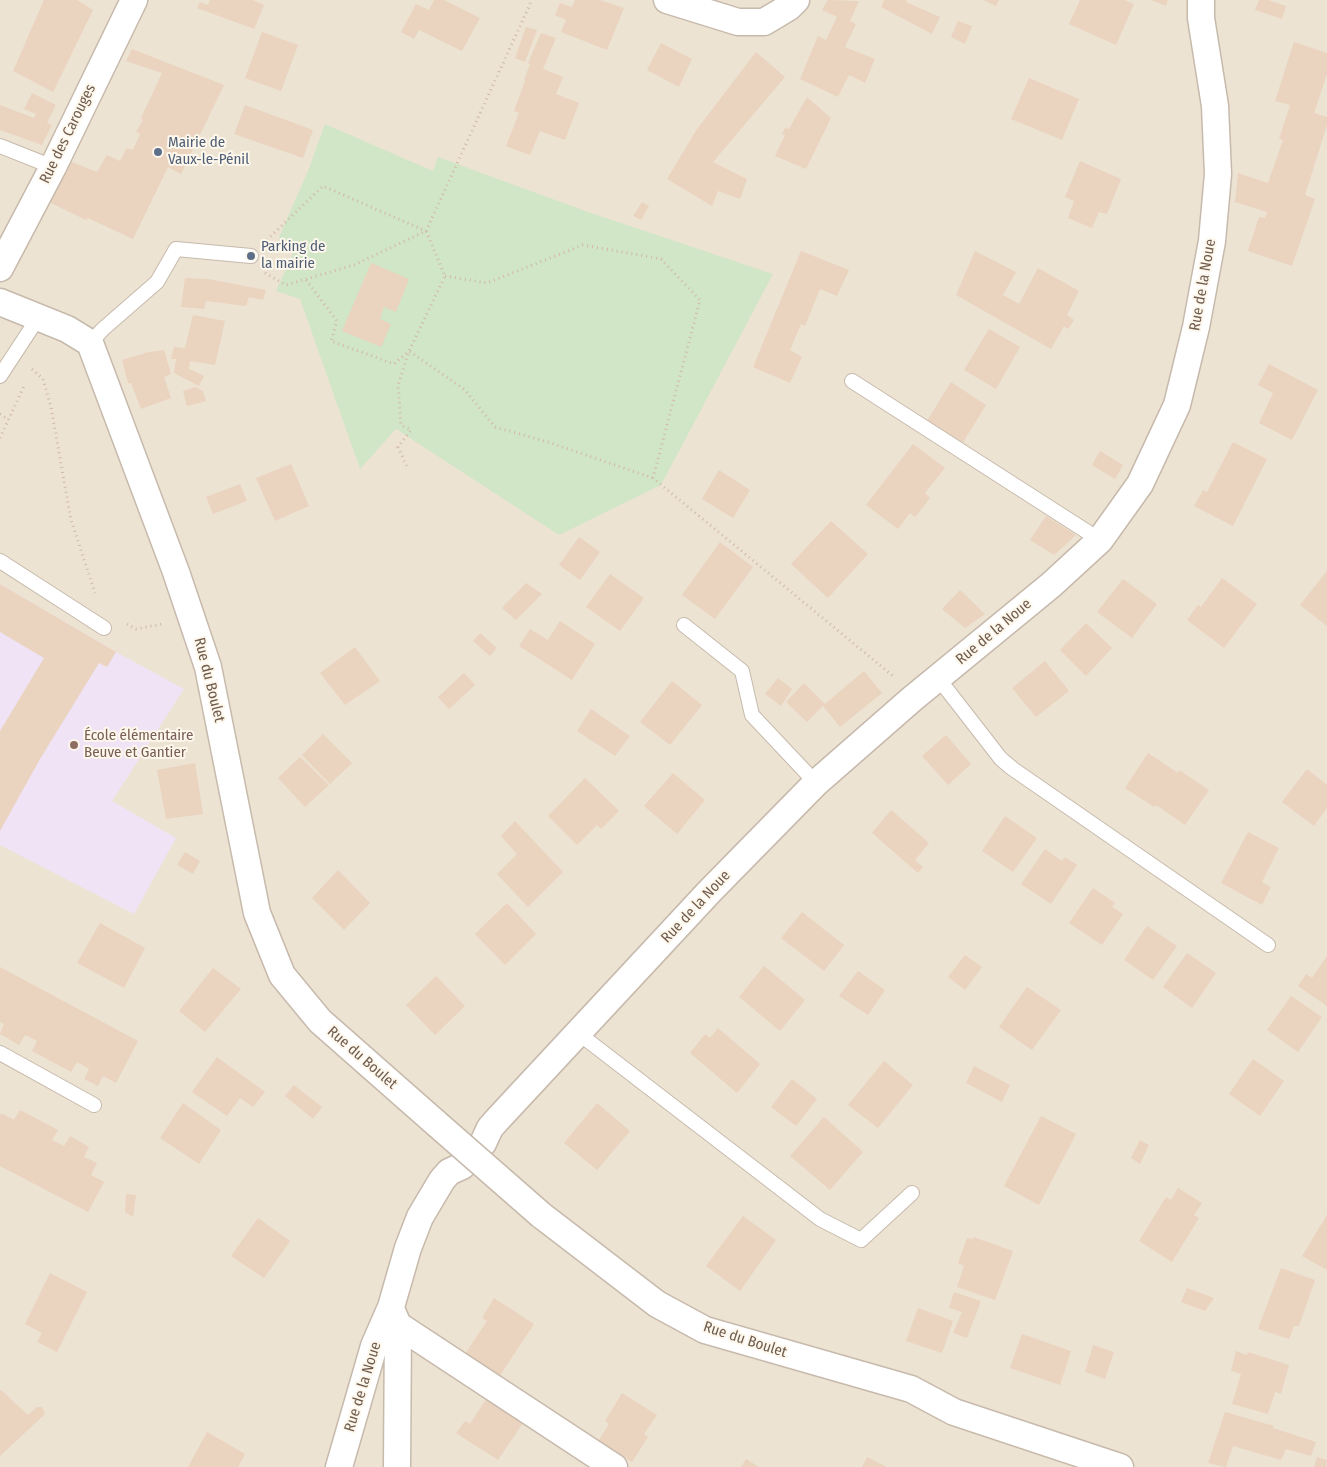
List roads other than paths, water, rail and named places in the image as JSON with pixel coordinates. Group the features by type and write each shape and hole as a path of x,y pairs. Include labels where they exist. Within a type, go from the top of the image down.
{"street":[{"name":"Rue des Carouges","path":"0,268 53,167 134,0"},
{"path":"667,0 738,22 764,22 789,7 796,0"},
{"name":"Rue de la Noue","path":"397,1467 394,1316 408,1248 420,1217 442,1180 449,1172 462,1166 483,1143 490,1128 710,891 816,783 912,699 1051,585 1100,540 1140,484 1177,405 1212,241 1218,174 1215,106 1201,18 1201,0"},
{"path":"0,302 67,329 90,342"},
{"name":"Rue du Boulet","path":"90,342 176,572 208,667 257,914 282,975 320,1021 541,1215 657,1304 705,1330 910,1389 954,1412 1120,1467"},
{"path":"394,1316 614,1467"},
{"name":"Rue de la Noue","path":"339,1467 374,1346 394,1316"}],"lane":[{"path":"0,146 53,167"},
{"path":"90,342 156,282 176,249 251,256"},
{"path":"0,376 38,318"},
{"path":"852,381 1100,540"},
{"path":"0,562 104,628"},
{"path":"684,625 742,672 752,715 816,783"},
{"path":"938,678 1001,759 1013,770 1268,945"},
{"path":"578,1033 820,1219 861,1240 912,1193"},
{"path":"0,1052 94,1105"}],"place":[{"name":"Mairie de Vaux-le-Pénil","path":"158,152"},
{"name":"Parking de la mairie","path":"251,256"},
{"name":"École élémentaire Beuve et Gantier","path":"74,745"}]}
